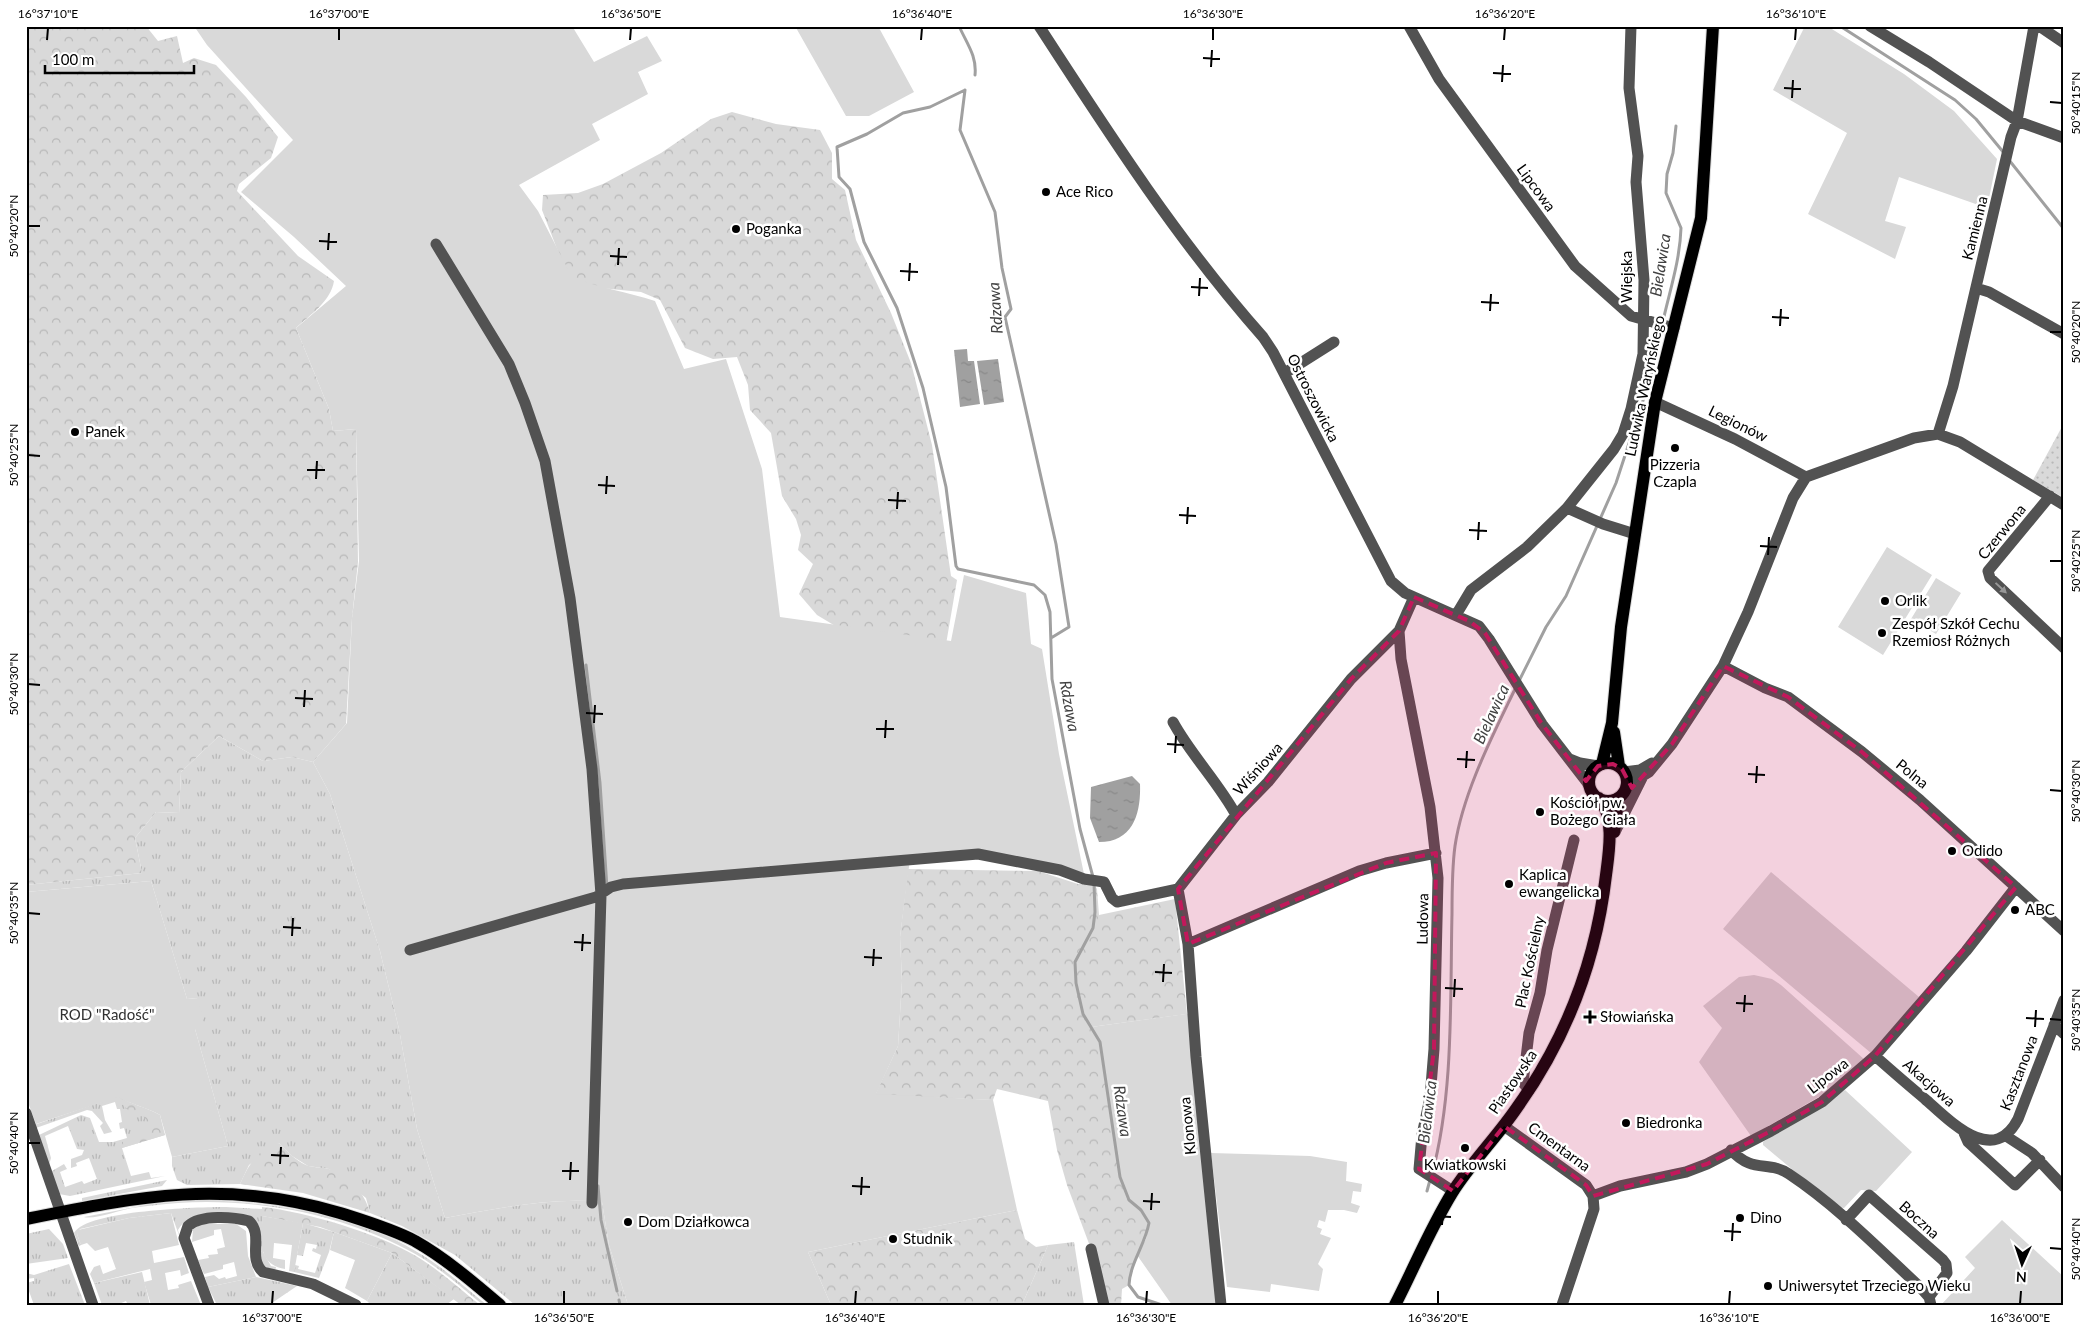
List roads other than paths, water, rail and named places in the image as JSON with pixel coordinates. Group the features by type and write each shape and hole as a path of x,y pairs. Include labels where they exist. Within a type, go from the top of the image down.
{"main road":[{"name":"Ludwika Waryńskiego","path":"1600,765 1612,723 1621,627 1665,326 1702,210 1713,26"},
{"name":"Ludwika Waryńskiego","path":"1612,723 1622,769"},
{"path":"1613,764 1622,769 1626,786 1618,798 1609,801 1598,798 1589,785 1590,774 1600,765 1613,764"},
{"name":"Piastowska","path":"1598,798 1604,805 1607,816 1608,856"},
{"name":"Piastowska","path":"1395,1305 1453,1191 1504,1126 1558,1043 1582,983 1597,928 1608,856 1614,834 1618,798"},
{"path":"26,1219 135,1198 180,1193 254,1194 290,1200 360,1219 415,1241 435,1254 500,1305"}],"street":[{"name":"Ostroszowicka","path":"1039,26 1139,179 1183,239 1263,337 1285,372 1379,561 1397,588 1479,626 1526,699 1589,785"},
{"name":"Lipcowa","path":"1409,26 1439,79 1575,266 1624,311 1642,320 1665,326"},
{"name":"Wiejska","path":"1456,615 1471,590 1526,547 1567,508 1623,434 1631,409 1643,354 1643,264 1636,182 1638,156 1629,88 1632,26"},
{"path":"1870,26 1929,62 2017,121 2064,138"},
{"name":"Kamienna","path":"1938,434 1953,386 2003,178 2011,137 2017,121 2034,26"},
{"path":"2039,26 2064,43"},
{"path":"436,244 509,364 545,461 569,588 592,769 601,895 592,1204"},
{"path":"1976,288 1989,292 2064,334"},
{"path":"1285,372 1334,342"},
{"name":"Legionów","path":"1655,402 1735,439 1806,477"},
{"path":"1626,786 1642,778 1658,760 1687,722 1723,666 1748,612 1793,498 1806,477 1914,438 1938,434 1960,442 2064,505"},
{"name":"Czerwona","path":"2050,496 1988,571 1990,578 2064,648"},
{"path":"1567,508 1598,522 1634,534"},
{"name":"Wiśniowa","path":"1178,889 1236,815 1268,782 1357,672 1399,631 1414,597"},
{"name":"Ludowa","path":"1399,631 1401,658 1430,807 1436,853 1439,906 1434,1049 1430,1098 1422,1135 1419,1169 1453,1191"},
{"name":"Polna","path":"1723,666 1765,688 1788,697 1834,731 1920,800 2064,931"},
{"path":"1173,722 1186,746 1225,794 1236,815"},
{"path":"1570,759 1580,763 1600,765"},
{"path":"1622,769 1640,770 1658,760"},
{"name":"Piastowska","path":"1614,834 1642,778"},
{"name":"Plac Kościelny","path":"1529,1090 1523,1083 1529,1033 1540,993 1547,950 1574,840"},
{"path":"1188,944 1359,871 1386,862 1436,853"},
{"path":"410,950 601,895 611,887 623,884 978,854 1060,870 1094,880 1107,886 1112,898 1121,903 1178,889"},
{"name":"Lipowa","path":"1593,1196 1647,1178 1686,1172 1707,1164 1822,1102 1875,1056 1966,951 2016,888"},
{"name":"Klonowa","path":"1178,889 1188,944 1196,1057 1222,1305"},
{"name":"Kasztanowa","path":"2006,1136 2018,1119 2064,1000"},
{"path":"2054,1025 2064,1034"},
{"name":"Akacjowa","path":"1875,1056 1964,1133 1968,1142 2014,1185 2040,1160"},
{"path":"26,1113 93,1305"},
{"name":"Cmentarna","path":"1504,1126 1586,1185 1593,1196"},
{"name":"Akacjowa","path":"1964,1133 1986,1139 2006,1136"},
{"path":"2006,1136 2040,1160 2064,1187"},
{"name":"Boczna","path":"1731,1150 1741,1160 1751,1165 1778,1169 1788,1173 1846,1220 1930,1301 1947,1273 1946,1264 1943,1260 1869,1195 1846,1220"},
{"path":"1562,1305 1592,1217 1593,1196"},
{"path":"209,1305 184,1242 185,1231 194,1221 230,1219 249,1221 255,1229 255,1259 263,1272 313,1284 356,1305"},
{"path":"1091,1249 1104,1305"}],"water":[{"path":"967,349 968,361 974,361 980,404 960,407 954,350"},
{"path":"998,359 1004,402 984,405 977,361"},
{"path":"1132,776 1140,784 1139,805 1133,824 1120,837 1111,841 1099,842 1090,818 1091,787"}],"waterway":[{"name":"Rdzawa","path":"959,26 973,56 975,75"},
{"path":"1840,26 1955,100 1976,119 2004,153"},
{"path":"965,90 930,107 903,113 867,134 837,147 839,177 850,189 864,242 897,308 923,388 946,487 956,566 958,569 1034,585 1045,595 1050,612 1052,679 1080,829 1093,877"},
{"name":"Rdzawa","path":"965,90 960,130 995,212 1002,268 1011,309 1005,317 1056,544 1069,627 1051,638"},
{"name":"Bielawica","path":"1663,321 1677,263 1681,228 1666,193 1667,174 1673,153 1676,126"},
{"path":"2009,160 2064,229"},
{"name":"Bielawica","path":"1519,681 1546,627 1566,596 1616,483 1651,376 1662,329"},
{"path":"586,665 600,783 607,888"},
{"name":"Bielawica","path":"1432,1174 1444,1111 1450,1045 1452,880 1455,846 1465,805 1480,764 1516,687"},
{"name":"Rdzawa","path":"1094,883 1095,912 1093,928 1075,962 1076,983 1083,1014 1100,1042 1120,1177 1129,1200 1141,1210 1149,1223 1132,1269 1129,1285 1138,1297 1162,1305"},
{"name":"Bielawica","path":"1427,1191 1430,1180"},
{"path":"598,1186 601,1220 617,1291"},
{"path":"619,1300 620,1305"}],"place":[{"name":"Ace Rico","path":"1046,192"},
{"name":"Poganka","path":"736,229"},
{"name":"Panek","path":"75,432"},
{"name":"Pizzeria Czapla","path":"1675,448"},
{"name":"Orlik","path":"1885,601"},
{"name":"Zespół Szkół Cechu Rzemiosł Różnych","path":"1882,633"},
{"name":"Kościół pw. Bożego Ciała","path":"1540,812"},
{"name":"Odido","path":"1952,851"},
{"name":"Kaplica ewangelicka","path":"1509,884"},
{"name":"ABC","path":"2015,910"},
{"name":"Słowiańska","path":"1590,1017"},
{"name":"Biedronka","path":"1626,1123"},
{"name":"Kwiatkowski","path":"1465,1148"},
{"name":"Dino","path":"1740,1218"},
{"name":"Dom Działkowca","path":"628,1222"},
{"name":"Studnik","path":"893,1239"},
{"name":"Uniwersytet Trzeciego Wieku","path":"1768,1286"}],"park label":[{"name":"ROD \"Radość\"","path":"107,1015"}]}
